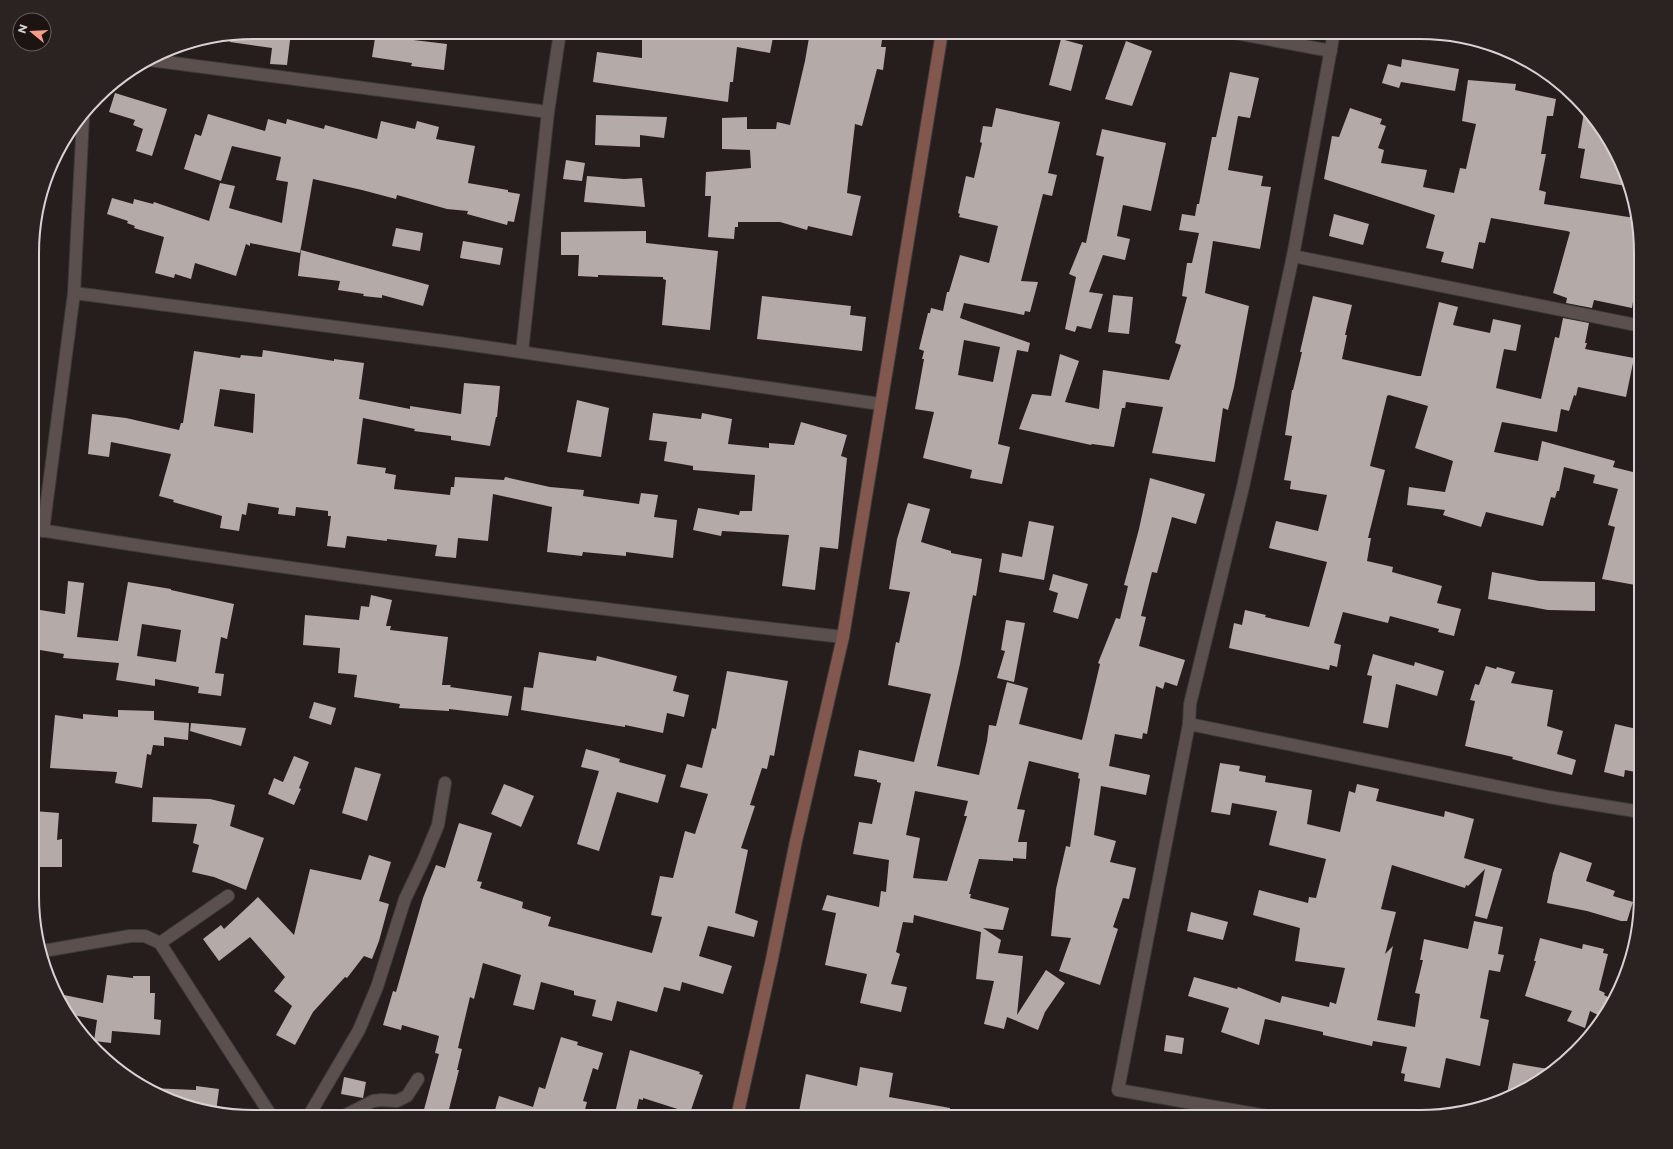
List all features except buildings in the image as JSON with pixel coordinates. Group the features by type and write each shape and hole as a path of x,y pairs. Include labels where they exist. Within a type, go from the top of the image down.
{"street":[{"path":"522,352 548,112 559,39"},
{"path":"739,1110 796,841 843,637 941,39"},
{"path":"1267,39 1331,51"},
{"path":"1232,1110 1118,1090 1190,724 1190,704 1244,487 1293,256 1333,39"},
{"path":"158,61 548,112"},
{"path":"39,523 74,293 83,123"},
{"path":"1293,256 1634,325"},
{"path":"74,293 522,352 880,404"},
{"path":"39,530 439,589 843,637"},
{"path":"1190,724 1541,795 1634,811"},
{"path":"312,1110 360,1030 378,987 405,900 438,825 445,783"},
{"path":"160,943 228,896"},
{"path":"46,951 130,936 145,936 160,943 267,1110"},
{"path":"356,1110 373,1101 397,1101 407,1096 418,1079"}]}
